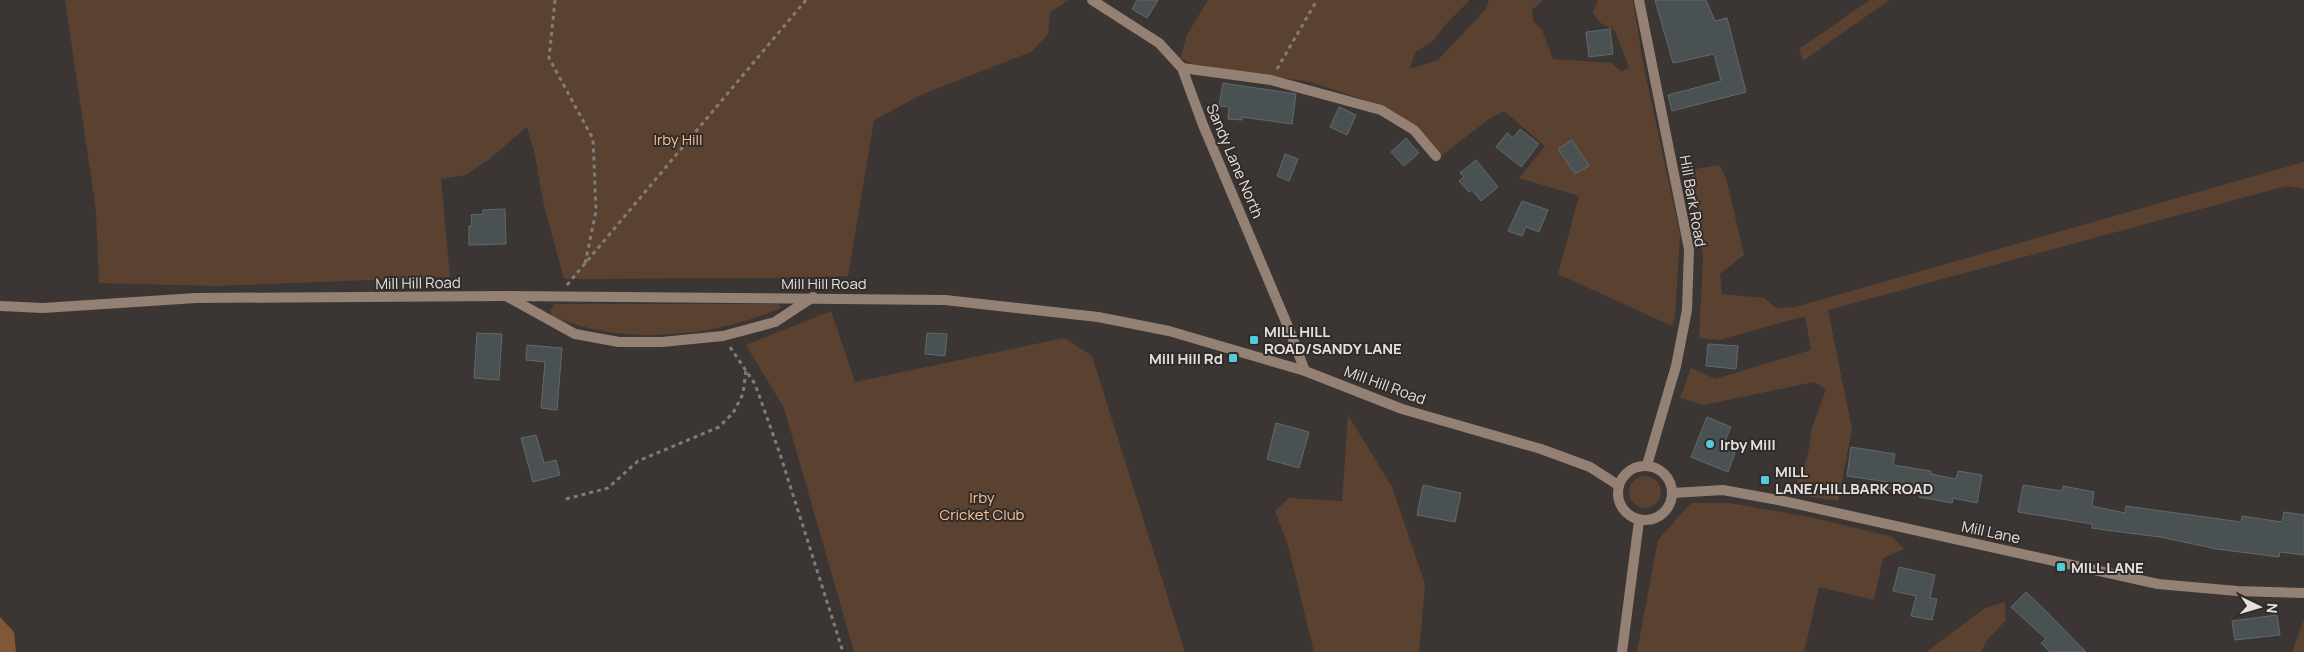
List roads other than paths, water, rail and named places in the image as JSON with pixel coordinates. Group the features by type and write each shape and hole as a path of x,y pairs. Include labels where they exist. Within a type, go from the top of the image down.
{"street":[{"name":"Sandy Lane North","path":"1092,0 1159,43 1182,68 1203,125 1290,330 1305,371"},
{"name":"Hill Bark Road","path":"1639,0 1688,249 1687,310 1676,366 1648,465"},
{"path":"1182,68 1271,80 1381,110 1414,130 1436,156"},
{"path":"506,296 575,334 619,342 662,342 723,336 775,322 813,297"},
{"name":"Mill Hill Road","path":"0,306 43,308 196,298 506,296 813,297 945,300 1098,317 1169,331 1305,371 1402,409 1541,449 1590,468 1618,485"},
{"path":"1648,465 1666,475 1673,493 1669,506 1662,514 1639,521 1624,511 1619,501 1618,485 1627,472 1648,465"},
{"name":"Mill Lane","path":"1673,493 1722,490 1783,501 2158,584 2218,590 2304,592"},
{"path":"1622,652 1639,521"}],"place":[{"name":"MILL HILL ROAD/SANDY LANE","path":"1254,340"},
{"name":"Mill Hill Rd","path":"1233,358"},
{"name":"Irby Mill","path":"1710,444"},
{"name":"MILL LANE/HILLBARK ROAD","path":"1765,480"},
{"name":"MILL LANE","path":"2061,567"}],"park label":[{"name":"Irby Hill","path":"678,139"},
{"name":"Irby Cricket Club","path":"982,506"}]}
